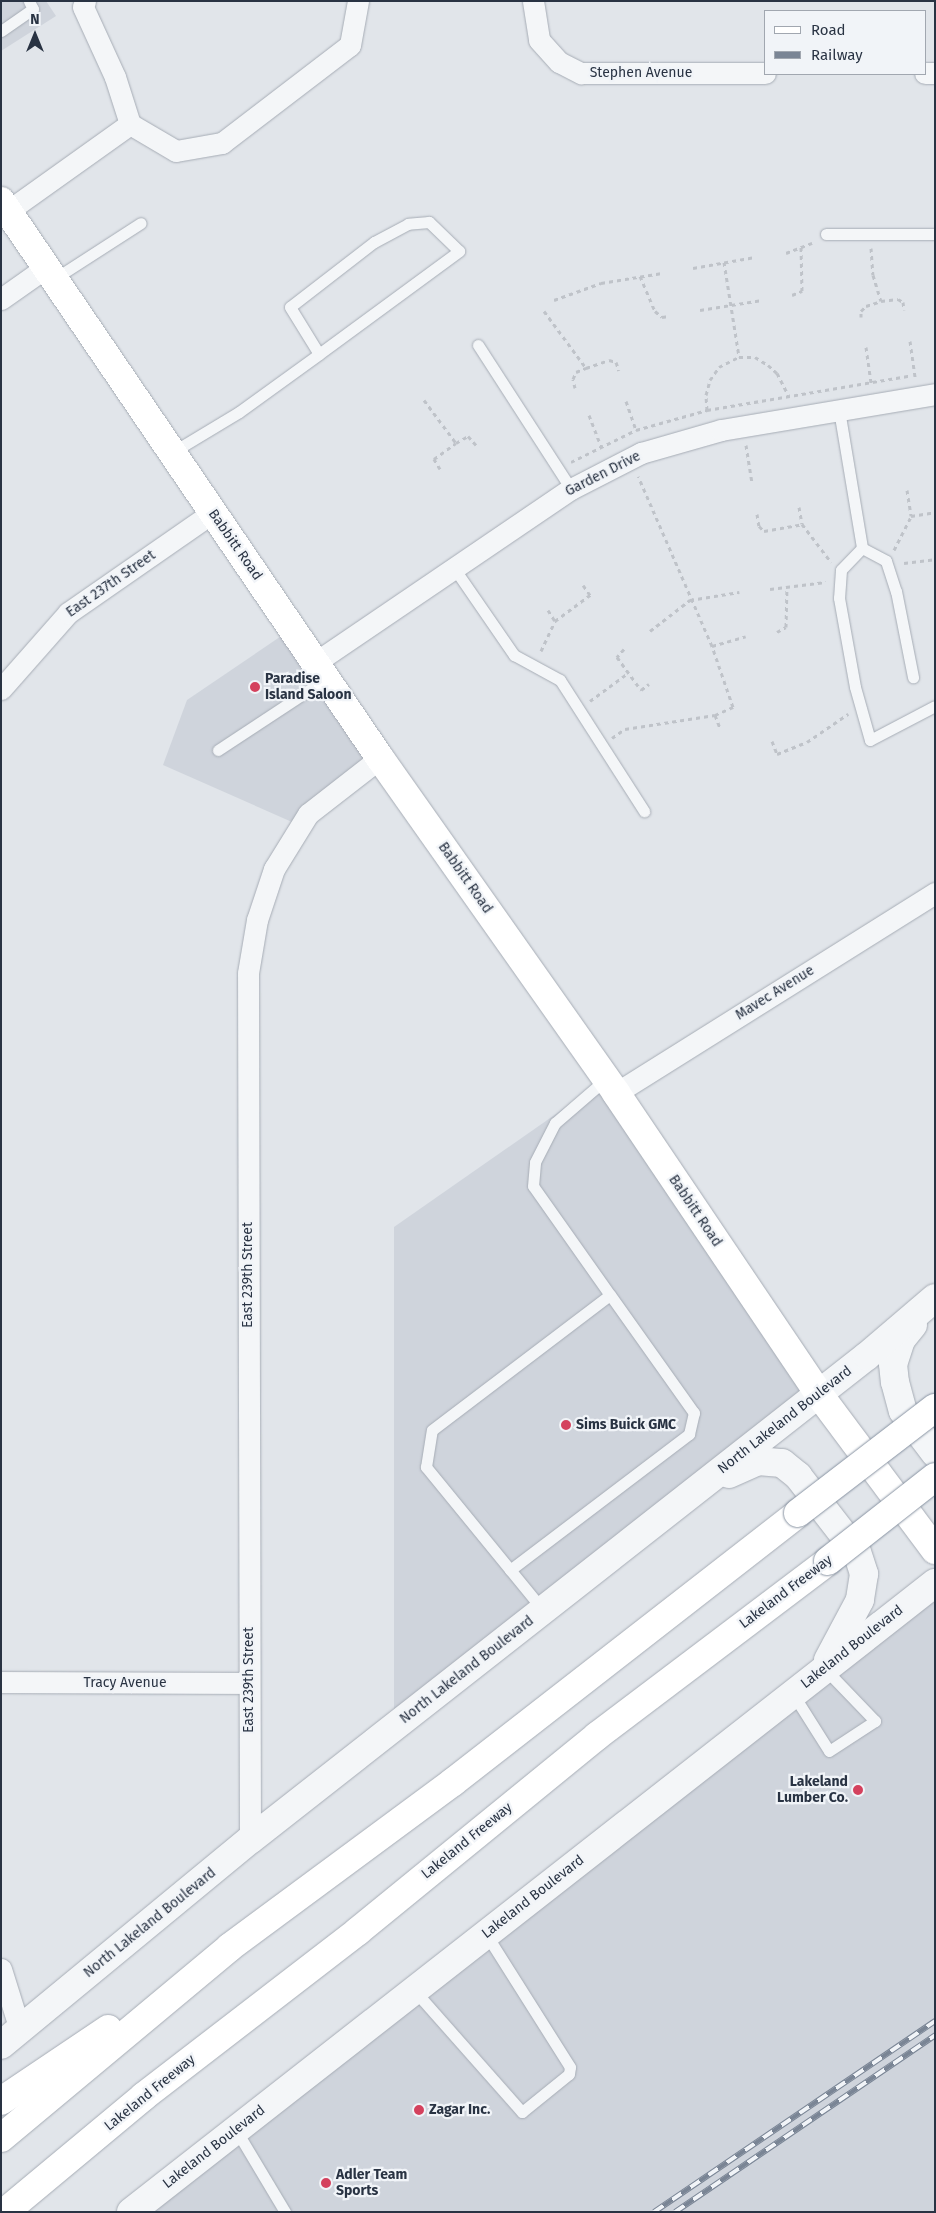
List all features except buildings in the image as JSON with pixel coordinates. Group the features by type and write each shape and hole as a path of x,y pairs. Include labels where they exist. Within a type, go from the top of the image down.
{"main road":[{"name":"Babbitt Road","path":"5,206 49,274 212,513 380,758 611,1086 818,1393 935,1550"},
{"path":"1,2101 230,1947 453,1782 935,1408"},
{"name":"Lakeland Freeway","path":"5,2212 144,2096 358,1931 597,1736 828,1561 935,1477"},
{"path":"1,2138 230,1947"},
{"path":"34,2212 144,2096"}],"street":[{"path":"85,1 83,7 115,77 130,124 176,151 222,143 350,45 358,1"},
{"name":"Stephen Avenue","path":"533,1 539,40 559,62 581,73 764,73"},
{"path":"5,206 130,124"},
{"path":"1,299 49,274"},
{"name":"Garden Drive","path":"321,670 454,568 571,488 641,453 721,430 935,394"},
{"name":"East 237th Street","path":"1,689 68,613 212,513"},
{"name":"East 239th Street","path":"250,1840 248,1683 248,972 257,920 274,869 308,814 380,758"},
{"name":"Mavec Avenue","path":"611,1086 935,893"},
{"path":"935,1298 901,1340 893,1364 903,1411 935,1453"},
{"name":"North Lakeland Boulevard","path":"11,2037 250,1840 867,1356 935,1298"},
{"path":"700,1486 758,1461 782,1463 798,1476 856,1552 864,1574 860,1600 824,1668"},
{"name":"Lakeland Boulevard","path":"132,2212 792,1693 935,1583"},
{"name":"Tracy Avenue","path":"1,1682 248,1683"},
{"path":"1,1969 11,2037"}],"lane":[{"path":"1,31 33,8 29,1"},
{"path":"171,453 239,412 319,354 459,251 429,222 408,224 374,242 290,307 319,354"},
{"path":"49,274 141,223"},
{"path":"826,234 935,234"},
{"path":"478,345 571,488"},
{"path":"839,410 862,548"},
{"path":"862,548 886,561 896,591 913,677"},
{"path":"862,548 841,570 839,598 855,687 870,740 935,706"},
{"path":"454,568 514,655 560,680 644,811"},
{"path":"218,750 321,670"},
{"path":"510,1570 689,1434 694,1413 533,1186 535,1162 555,1123 611,1086"},
{"path":"543,1610 426,1467 432,1430 610,1295"},
{"path":"792,1693 829,1751 875,1721 824,1668"},
{"path":"414,1990 522,2112 569,2074 570,2067 486,1934"},
{"path":"236,2130 285,2212"}],"path":[{"path":"786,252 812,243"},
{"path":"871,244 872,275 881,301"},
{"path":"792,295 802,291 801,247"},
{"path":"693,268 754,257"},
{"path":"724,262 739,357"},
{"path":"554,300 601,283 662,273"},
{"path":"640,276 655,311 662,317 669,316"},
{"path":"861,317 861,311 866,306 881,301 898,299 903,302 904,310"},
{"path":"700,310 762,300"},
{"path":"544,311 586,368"},
{"path":"910,341 916,384"},
{"path":"866,347 872,388"},
{"path":"707,410 706,395 710,380 719,367 739,357 755,357 768,365 781,379 788,395"},
{"path":"575,388 572,379 576,372 609,360 616,362 619,370"},
{"path":"424,400 456,444"},
{"path":"626,401 636,430"},
{"path":"589,415 602,446"},
{"path":"440,469 434,459 468,436 476,445"},
{"path":"744,439 752,483"},
{"path":"610,739 625,729 715,715 733,707 712,646 690,600 636,472"},
{"path":"892,553 910,516 907,490"},
{"path":"799,507 802,524 832,564"},
{"path":"910,516 935,512"},
{"path":"757,514 759,526 764,530 802,524"},
{"path":"904,563 935,559"},
{"path":"770,589 826,582"},
{"path":"541,651 555,621 590,595 583,585"},
{"path":"777,632 786,627 787,586"},
{"path":"650,631 690,600 739,592"},
{"path":"548,610 555,621"},
{"path":"712,646 746,636"},
{"path":"624,649 617,658 628,673 641,690 650,684"},
{"path":"585,704 628,673"},
{"path":"772,741 778,754 807,742 848,714"},
{"path":"715,715 720,728"}],"shaded area":[{"path":"1,1 46,1 56,16 1,51"},
{"path":"293,628 380,758 301,826 163,765 187,700"},
{"path":"606,1079 818,1393 394,1727 394,1227"},
{"path":"935,1583 935,2212 131,2212"}],"railway":[{"path":"654,2212 935,2021"},
{"path":"675,2212 935,2035"}],"place":[{"name":"Paradise Island Saloon","path":"255,687"},
{"name":"Sims Buick GMC","path":"566,1425"},
{"name":"Lakeland Lumber Co.","path":"858,1790"},
{"name":"Zagar Inc.","path":"419,2110"},
{"name":"Adler Team Sports","path":"326,2183"}]}
